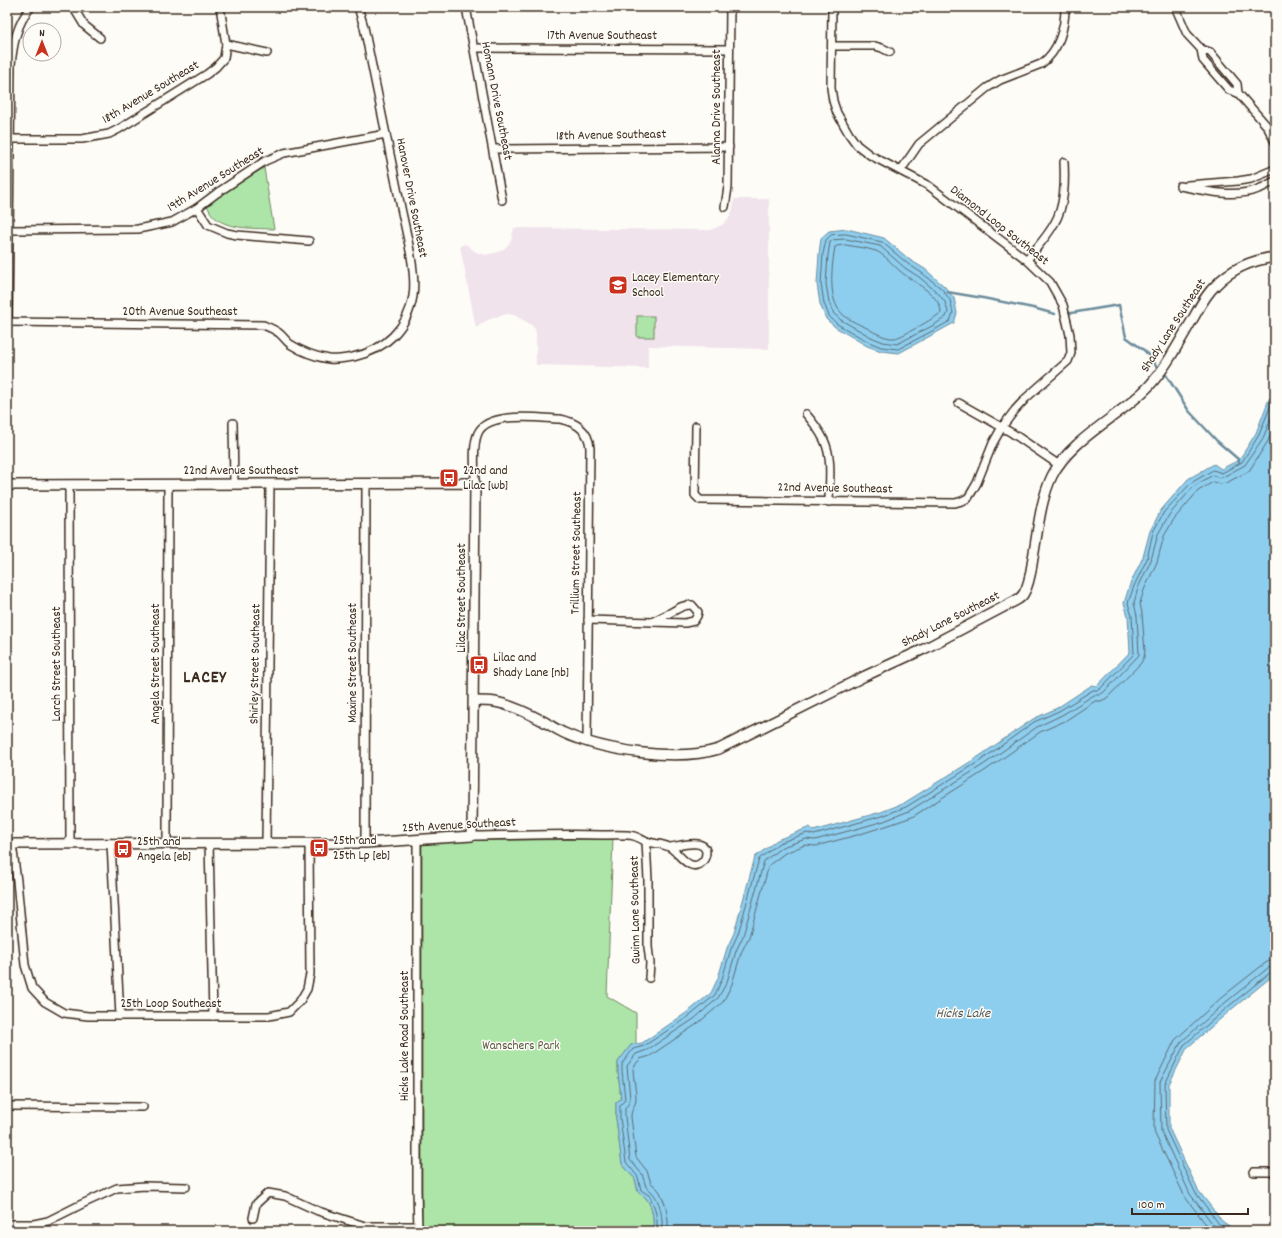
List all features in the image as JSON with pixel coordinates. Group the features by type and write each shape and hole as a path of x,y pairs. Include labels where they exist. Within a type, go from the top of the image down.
{"street":[{"path":"8,322 9,139 12,49 21,20 31,7"},
{"path":"73,7 84,25 100,38"},
{"name":"18th Avenue Southeast","path":"9,139 82,139 109,134 156,106 207,74 224,58 226,44 220,7"},
{"name":"Hanover Drive Southeast","path":"344,359 374,351 385,344 395,334 403,322 410,309 413,295 413,268 364,27 358,7"},
{"name":"Homann Drive Southeast","path":"466,7 502,200"},
{"name":"Alanna Drive Southeast","path":"725,206 728,187 730,7"},
{"name":"Diamond Loop Southeast","path":"832,7 831,88 833,101 842,124 857,146 883,163 901,170 929,186 1027,260 1050,282 1063,305 1070,335 1071,353 1068,362 1026,398 1002,427 993,443 978,483 968,498"},
{"path":"901,170 919,144 987,88 1000,80 1041,64 1046,60 1055,48 1062,32 1065,22 1065,7"},
{"path":"1178,7 1177,11 1187,34 1201,49 1210,52 1237,84 1238,93"},
{"path":"226,44 267,53"},
{"path":"832,46 875,46 890,52"},
{"name":"17th Avenue Southeast","path":"474,48 729,48"},
{"path":"1201,49 1203,60 1229,90 1238,93 1267,126 1275,142"},
{"name":"19th Avenue Southeast","path":"9,230 138,229 172,222 197,208 265,161 284,153 386,134"},
{"name":"18th Avenue Southeast","path":"493,149 729,146"},
{"path":"1027,260 1054,224 1058,216 1065,180 1064,162"},
{"path":"1275,169 1252,179 1238,182 1180,186 1225,194 1260,189 1275,180"},
{"path":"197,208 208,224 237,235 309,241"},
{"name":"Shady Lane Southeast","path":"474,701 495,702 522,710 563,733 587,742 614,749 660,754 705,753 715,750 924,649 1015,602 1023,595 1029,582 1042,507 1046,491 1058,465 1080,442 1120,412 1149,386 1168,359 1202,302 1216,284 1238,268 1250,262 1275,257"},
{"name":"20th Avenue Southeast","path":"8,322 263,325 279,333 289,343 304,351 330,359 344,359"},
{"path":"959,403 1002,427 1058,465"},
{"path":"806,414 818,428 825,441 830,464 829,502"},
{"name":"Lilac Street Southeast","path":"472,836 475,451 478,434 484,425 498,419 522,418"},
{"name":"Trillium Street Southeast","path":"522,418 567,420 581,427 589,440 587,742"},
{"path":"233,423 234,484"},
{"name":"22nd Avenue Southeast","path":"696,426 695,495 700,500 955,503 968,498"},
{"name":"22nd Avenue Southeast","path":"7,485 475,483"},
{"name":"Angela Street Southeast","path":"167,844 168,484"},
{"name":"Shirley Street Southeast","path":"266,844 270,484"},
{"name":"Maxine Street Southeast","path":"365,843 366,484"},
{"name":"Larch Street Southeast","path":"69,485 70,844"},
{"path":"588,620 652,622 685,623 694,621 698,612 692,605 688,604 652,622"},
{"name":"25th Avenue Southeast","path":"9,844 365,843 472,836 583,834 634,836 646,841 671,847 687,864 691,865 700,864 704,859 706,852 702,846 695,843 671,847"},
{"name":"Hicks Lake Road Southeast","path":"417,840 418,1228"},
{"name":"Gwinn Lane Southeast","path":"646,841 650,978"},
{"path":"209,843 213,1016"},
{"name":"25th Loop Southeast","path":"9,844 17,882 25,965 32,988 45,1002 64,1013 88,1016 269,1016 289,1012 300,1001 307,989 310,974 309,843"},
{"path":"111,844 120,1016"},
{"path":"7,1106 144,1107"},
{"path":"1254,1172 1275,1172"},
{"path":"7,1224 34,1224 48,1221 117,1188 145,1186 186,1187"},
{"path":"253,1218 256,1204 268,1193 285,1196 318,1212 365,1226 418,1228"}],"shaded area":[{"name":"Lacey Elementary School","path":"734,199 769,199 769,349 648,346 648,368 537,365 536,334 535,329 530,324 514,315 507,314 486,321 476,328 460,246 465,244 476,252 486,255 498,252 504,249 511,241 514,228 710,230 722,225 729,218 733,209"}],"green space":[{"path":"264,168 274,229 245,228 225,224 211,213 207,204 219,193"},
{"path":"637,316 654,316 654,337 637,337"},
{"name":"Wanschers Park","path":"613,839 607,996 636,1013 636,1044 631,1045 618,1062 621,1099 616,1103 616,1118 622,1164 635,1179 638,1192 646,1198 652,1210 653,1231 422,1231 422,841"}],"water":[{"path":"847,229 884,238 910,260 925,269 945,287 954,298 957,313 954,323 899,353 881,351 867,346 835,327 826,319 820,304 817,284 819,254 821,238 829,231"},
{"name":"Hicks Lake","path":"1275,394 1275,974 1187,1048 1169,1084 1169,1128 1198,1190 1222,1221 1236,1231 653,1231 652,1210 646,1198 638,1192 635,1179 622,1164 616,1118 616,1102 621,1099 618,1062 631,1045 642,1043 689,1011 711,993 734,933 755,857 777,840 810,827 813,831 881,812 904,803 978,757 1033,719 1057,708 1092,685 1097,686 1130,652 1128,616 1124,603 1130,584 1143,557 1150,531 1161,510 1188,479 1214,464 1221,469 1239,460 1256,433 1269,399"}],"waterway":[{"path":"947,292 1033,308 1055,314"},
{"path":"1071,313 1119,305 1126,337 1145,351 1156,366"},
{"path":"1166,375 1189,411 1217,441 1239,460 1239,462"}],"place":[{"name":"Lacey Elementary School","path":"618,285"},
{"name":"22nd and Lilac [wb]","path":"449,478"},
{"name":"Lilac and Shady Lane [nb]","path":"479,665"},
{"name":"25th and 25th Lp [eb]","path":"319,848"},
{"name":"25th and Angela [eb]","path":"123,849"}],"district":[{"name":"LACEY","path":"205,679"}]}
